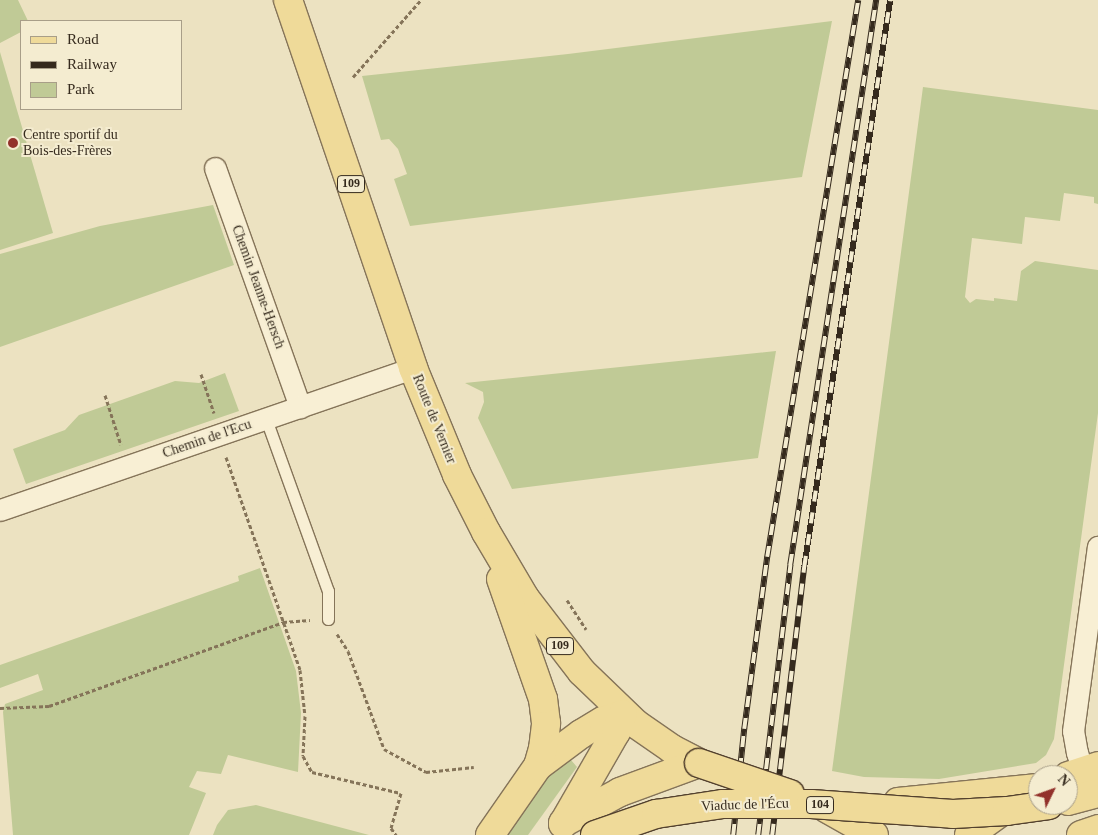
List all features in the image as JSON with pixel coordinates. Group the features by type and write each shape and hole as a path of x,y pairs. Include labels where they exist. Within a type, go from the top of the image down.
{"main road":[{"name":"Route de Vernier","path":"288,0 435,425 486,532 525,598 559,645 623,714 672,749 699,763"},
{"path":"486,532 543,699 546,716 545,738 538,766"},
{"path":"490,835 538,766 581,734 603,721 623,714"},
{"path":"559,829 616,732 623,714"},
{"path":"559,829 620,792 699,763"},
{"name":"109","path":"699,763 826,808 874,835"},
{"path":"1078,788 1087,777"},
{"name":"104","path":"826,808 1028,794"},
{"name":"Viaduc de l'Écu","path":"595,835 656,814 723,804 811,804 953,814 1008,811 1028,800"},
{"path":"969,835 1028,801"},
{"path":"1081,835 1098,829"}],"street":[{"name":"Chemin Jeanne-Hersch","path":"214,168 300,407"},
{"name":"Chemin de l'Ecu","path":"0,510 414,368"},
{"path":"1087,777 1077,753 1073,732 1098,547"}],"lane":[{"path":"270,418 328,591 328,619"}],"path":[{"path":"353,77 421,0"},
{"path":"201,374 214,415"},
{"path":"105,396 122,446"},
{"path":"224,451 300,670 305,716 303,756 312,772 401,793 391,828 396,835"},
{"path":"0,708 49,706 283,622 328,619 348,651 384,748 426,772 474,767"}],"green space":[{"path":"0,0 18,0 28,20 20,20 20,33 0,43"},
{"path":"832,21 802,177 410,226 394,179 407,174 398,149 389,139 381,140 362,76 568,54"},
{"name":"Centre sportif du Bois-des-Frères","path":"0,52 53,233 0,250"},
{"path":"923,87 1098,110 1098,204 1094,203 1094,197 1064,193 1060,221 1025,217 1022,244 972,238 965,297 970,303 976,299 994,301 994,298 1017,301 1021,271 1035,261 1098,270 1098,413 1054,739 1046,755 1036,763 939,779 864,777 832,771"},
{"path":"213,205 234,265 0,347 0,254 100,226"},
{"path":"776,351 758,458 512,489 478,418 484,402 483,392 465,383"},
{"path":"225,373 239,411 26,484 13,449 65,430 79,415 175,381 199,383"},
{"path":"260,568 296,671 301,713 298,772 228,755 221,774 197,771 189,787 206,793 189,835 13,835 3,712 5,704 43,690 38,674 0,688 0,665 239,581 238,576"},
{"path":"571,760 577,767 528,835 500,835 551,772"},
{"path":"256,805 369,835 213,835 217,825 228,810"}],"railway":[{"path":"733,835 744,729 767,557 858,0"},
{"path":"758,835 790,565 876,0"},
{"path":"772,835 804,567 890,0"}],"place":[{"name":"Centre sportif du Bois-des-Frères","path":"13,143"}]}
